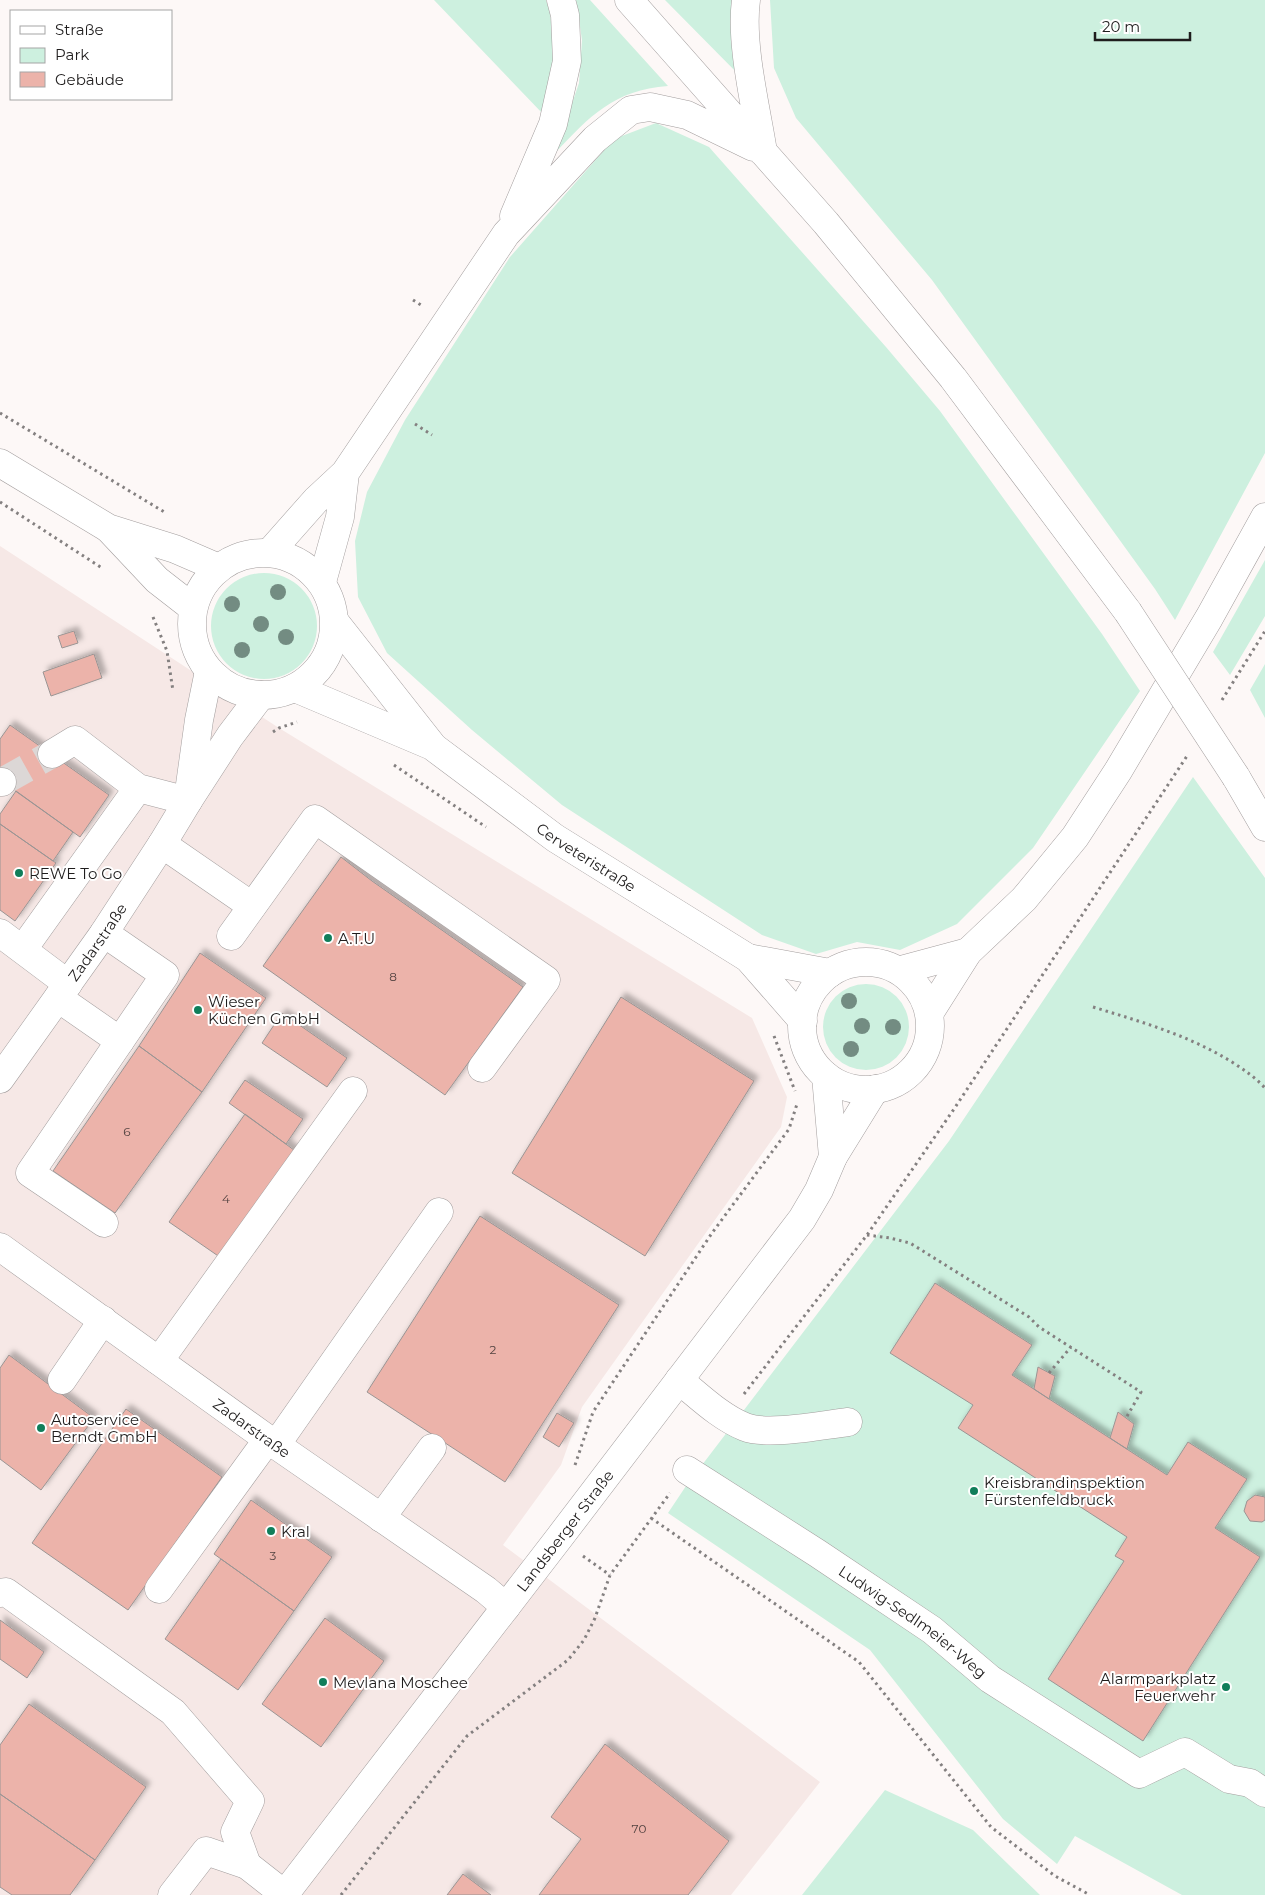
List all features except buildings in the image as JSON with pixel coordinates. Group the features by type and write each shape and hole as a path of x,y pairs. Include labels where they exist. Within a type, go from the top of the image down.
{"main road":[{"path":"506,234 553,124 567,61 565,16 561,0"},
{"path":"628,0 826,223 953,378 1128,612 1236,778 1265,827"},
{"path":"746,0 744,14 748,56 763,152"},
{"path":"270,552 316,500 345,473 506,234 595,139 631,110 650,107 687,115 763,152"},
{"path":"0,463 108,528 175,549 219,568"},
{"path":"322,582 340,517 345,473"},
{"path":"930,1012 968,952 1024,899 1075,837 1123,762 1209,618 1265,517"},
{"path":"108,528 156,580 193,608"},
{"name":"Cerveteristraße","path":"270,552 289,556 308,567 322,582 332,601 335,622 332,643 324,663 311,677 295,688 278,694 261,695 240,692 223,683 209,671 199,656 193,638 191,620 193,608 209,576 234,559 252,553 270,552"},
{"name":"Cerveteristraße","path":"335,622 432,746"},
{"name":"Zadarstraße","path":"188,801 209,671"},
{"name":"Cerveteristraße","path":"295,688 432,746 555,838 748,958 803,1021"},
{"name":"Zadarstraße","path":"0,1079 104,933 230,736 261,695"},
{"path":"52,754 75,740 138,788 188,801"},
{"path":"23,949 138,788"},
{"path":"231,936 315,819 546,980 482,1068"},
{"path":"162,844 252,906"},
{"path":"104,933 166,974 30,1173 104,1223"},
{"path":"0,934 23,949 63,991 120,1041"},
{"path":"901,970 968,952"},
{"name":"Cerveteristraße","path":"748,958 830,973"},
{"path":"879,963 901,970 921,992 930,1012 931,1031 925,1052 913,1070 896,1083 875,1089 857,1089 841,1085 826,1076 816,1066 804,1040 804,1009 811,994 830,973 849,964 879,963"},
{"name":"Landsberger Straße","path":"826,1076 833,1157"},
{"name":"Landsberger Straße","path":"284,1895 802,1219 819,1190 833,1157 875,1089"},
{"path":"159,1361 352,1091"},
{"path":"159,1589 272,1442 439,1212"},
{"name":"Zadarstraße","path":"0,1247 272,1442 486,1590 506,1607"},
{"path":"62,1380 104,1320"},
{"path":"679,1380 726,1417 746,1427 769,1430 848,1422"},
{"path":"381,1518 432,1448"},
{"name":"Ludwig-Sedlmeier-Weg","path":"687,1470 817,1553 932,1630 990,1679 1139,1774 1185,1752 1229,1779 1250,1783 1265,1793"},
{"path":"0,1593 6,1592 173,1712 250,1801 235,1832 247,1865"},
{"path":"172,1895 206,1851 247,1865 284,1895"}],"path":[{"path":"0,412 169,514"},
{"path":"422,429 432,435"},
{"path":"0,502 104,570"},
{"path":"152,614 167,651 174,698"},
{"path":"1218,706 1265,631"},
{"path":"266,738 279,728 295,722 304,722"},
{"path":"726,1417 867,1235 954,1109 1192,748"},
{"path":"392,764 491,830"},
{"path":"1093,1007 1168,1030 1207,1047 1256,1078 1265,1088"},
{"path":"573,1471 593,1412 712,1233 789,1128 798,1100 772,1032"},
{"path":"867,1235 910,1243 1029,1317 1039,1327 1141,1392 1126,1418"},
{"path":"1049,1373 1071,1347"},
{"path":"341,1895 467,1736 568,1660 584,1640 595,1618 610,1575 651,1518 859,1662 991,1827 1055,1876 1090,1895"},
{"path":"579,1553 610,1575"}],"shaded area":[{"path":"0,546 279,728 752,1018 787,1097 781,1127 582,1407 561,1465 503,1545 820,1782 731,1895 0,1895"}],"green space":[{"path":"434,0 546,0 550,12 555,66 543,114"},
{"path":"576,0 590,0 668,86 632,93 604,107 580,127 555,153 579,83 582,40"},
{"path":"665,0 735,0 746,82"},
{"path":"770,0 1265,0 1265,453 1175,620 1155,589 932,280 796,118 774,68"},
{"path":"656,123 709,147 886,347 940,411 1102,634 1140,691 1033,848 957,924 900,950 857,942 816,954 762,935 562,805 472,730 387,653 358,597 355,541 367,492 405,420 510,257 614,139"},
{"path":"1265,560 1265,616 1230,675 1213,652"},
{"path":"264,573 284,577 301,589 313,606 317,626 313,646 301,663 284,675 264,679 244,675 227,663 215,646 211,626 215,606 227,589 244,577"},
{"path":"1265,664 1265,718 1250,690"},
{"path":"1193,777 1265,878 1265,1895 1182,1895 1075,1836 1057,1864 1003,1819 870,1650 668,1513 686,1486 949,1141"},
{"path":"858,984 874,984 883,987 897,996 906,1010 909,1027 906,1044 897,1058 883,1067 874,1070 858,1070 842,1063 830,1051 823,1035 823,1019 830,1003 842,991"},
{"path":"885,1790 973,1830 1040,1895 802,1895"}],"tunnel":[{"path":"2,782 52,754"}],"place":[{"name":"REWE To Go","path":"19,873"},
{"name":"A.T.U","path":"328,938"},
{"name":"Wieser Küchen GmbH","path":"198,1010"},
{"name":"Autoservice Berndt GmbH","path":"41,1428"},
{"name":"Kreisbrandinspektion Fürstenfeldbruck","path":"974,1491"},
{"name":"Kral","path":"271,1531"},
{"name":"Mevlana Moschee","path":"323,1682"},
{"name":"Alarmparkplatz Feuerwehr","path":"1226,1687"}]}
